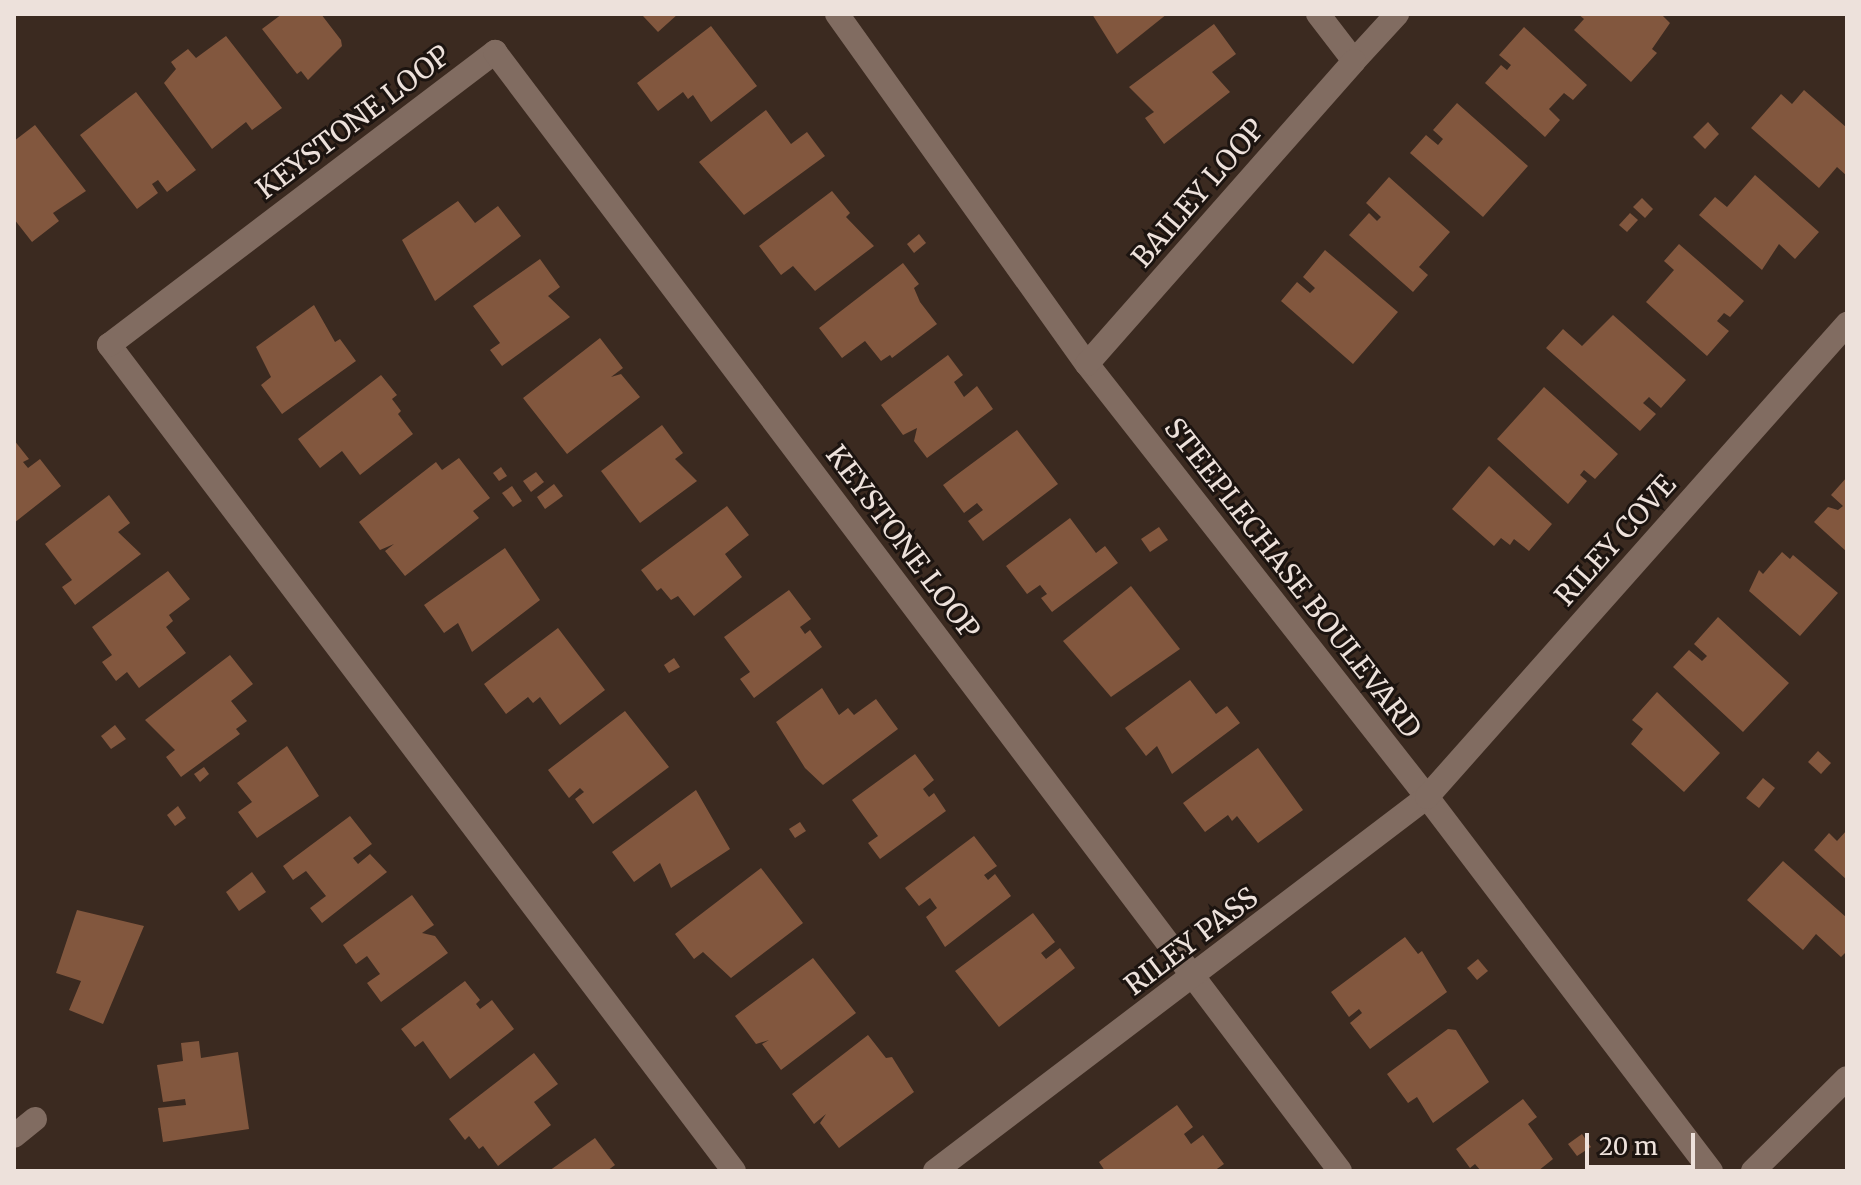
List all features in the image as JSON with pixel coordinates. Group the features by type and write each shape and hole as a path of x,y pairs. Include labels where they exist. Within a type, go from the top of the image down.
{"street":[{"name":"STEEPLECHASE BOULEVARD","path":"837,14 1087,364 1427,797 1711,1171"},
{"path":"1318,14 1354,61"},
{"name":"BAILEY LOOP","path":"1087,364 1397,14"},
{"name":"KEYSTONE LOOP","path":"734,1171 109,345 495,52 1340,1171"},
{"name":"RILEY COVE","path":"1427,797 1847,324"},
{"name":"RILEY PASS","path":"935,1171 1195,978 1427,797"},
{"path":"1753,1171 1847,1078"},
{"path":"14,1136 35,1119"}],"building":[{"path":"282,14 321,14 341,40 342,46 308,80 301,71 297,74 262,29"},
{"path":"645,14 678,14 658,32 643,16"},
{"path":"1092,14 1167,14 1117,54"},
{"path":"1578,14 1661,14 1670,23 1652,49 1657,53 1631,82 1574,30 1584,19"},
{"path":"1214,24 1236,54 1212,72 1230,92 1164,144 1145,118 1154,112 1129,87"},
{"path":"711,26 757,86 711,122 693,95 688,99 683,92 658,111 637,83"},
{"path":"1524,27 1587,85 1573,100 1564,93 1549,109 1560,120 1545,137 1485,83 1501,65 1507,70 1511,65 1499,55"},
{"path":"226,36 282,108 252,130 246,122 212,149 164,83 176,69 171,62 188,49 196,58"},
{"path":"1804,90 1847,128 1847,176 1837,167 1819,188 1751,128 1781,94 1792,104"},
{"path":"136,92 196,170 167,192 158,180 152,184 158,193 137,209 80,135"},
{"path":"1457,103 1528,166 1483,217 1410,153 1426,135 1438,145 1443,139 1433,130"},
{"path":"766,110 791,144 807,132 825,156 744,215 699,162"},
{"path":"1708,122 1719,134 1705,149 1693,137"},
{"path":"35,125 86,191 53,213 59,221 32,242 14,219 14,141"},
{"path":"1755,175 1819,232 1795,259 1779,244 1762,270 1699,215 1715,197 1727,207"},
{"path":"1389,177 1450,232 1419,267 1428,275 1413,292 1349,235 1369,213 1377,221 1381,217 1366,203"},
{"path":"832,191 850,213 846,217 874,246 815,291 793,266 781,275 759,246"},
{"path":"1642,198 1653,209 1645,218 1633,207"},
{"path":"458,201 475,223 498,206 521,236 435,301 402,240"},
{"path":"1630,213 1638,220 1627,232 1619,225"},
{"path":"919,234 926,243 914,253 907,244"},
{"path":"1679,244 1744,301 1730,317 1724,313 1717,321 1729,331 1707,356 1646,302 1674,270 1664,261"},
{"path":"1325,250 1398,312 1353,364 1281,301 1297,282 1310,293 1315,288 1303,277"},
{"path":"540,259 560,287 548,296 570,317 502,366 490,350 500,343 473,306"},
{"path":"903,263 919,284 914,288 920,302 937,324 892,358 890,355 881,361 865,341 842,358 819,328"},
{"path":"314,305 335,342 340,339 356,361 282,414 261,385 271,377 256,347"},
{"path":"1613,315 1686,380 1661,408 1649,397 1643,403 1656,414 1640,431 1546,348 1563,329 1582,346"},
{"path":"600,338 623,368 611,377 621,374 640,397 567,454 523,398"},
{"path":"948,355 963,375 954,382 964,397 977,386 993,409 927,458 914,441 917,428 903,435 881,405"},
{"path":"381,375 397,395 392,399 401,411 398,414 413,434 360,475 342,451 320,468 298,439"},
{"path":"1544,387 1618,454 1595,479 1584,470 1580,475 1587,481 1568,504 1497,439"},
{"path":"662,425 683,453 675,459 697,481 640,523 601,471"},
{"path":"1017,430 1058,484 983,541 968,521 983,510 977,503 964,513 943,485"},
{"path":"14,440 29,459 23,462 28,468 40,459 61,486 14,523"},
{"path":"459,458 490,498 473,511 479,518 405,576 385,551 394,544 380,550 359,522 436,462 442,470"},
{"path":"1489,466 1552,524 1529,551 1514,539 1510,545 1501,538 1494,546 1452,509"},
{"path":"501,467 507,476 499,481 493,473"},
{"path":"536,472 544,482 531,492 523,481"},
{"path":"1847,477 1847,552 1814,522 1828,507 1838,510 1843,506 1831,495"},
{"path":"554,484 563,496 545,509 537,497"},
{"path":"512,486 522,501 513,507 502,493"},
{"path":"109,495 130,523 118,532 141,554 75,605 62,587 72,580 45,544"},
{"path":"727,506 749,535 725,554 742,577 694,616 678,596 671,600 661,588 657,591 641,570"},
{"path":"1070,518 1096,553 1105,546 1118,563 1052,612 1041,598 1047,594 1040,585 1027,594 1006,566"},
{"path":"1159,527 1168,540 1150,552 1141,539"},
{"path":"505,548 540,600 472,652 458,623 444,633 424,605"},
{"path":"1782,552 1790,559 1793,555 1838,593 1800,636 1749,591 1759,570 1763,574"},
{"path":"168,571 190,599 169,615 173,621 166,627 186,653 139,688 127,672 116,681 102,662 112,655 92,627"},
{"path":"1131,586 1180,649 1111,697 1063,641"},
{"path":"789,590 811,619 800,627 805,634 810,630 822,647 754,698 740,679 750,672 724,637"},
{"path":"1718,617 1789,683 1743,732 1673,667 1689,650 1702,661 1707,656 1694,644"},
{"path":"558,628 605,690 560,725 540,697 533,703 528,697 506,714 484,684"},
{"path":"230,655 253,684 231,701 247,721 236,729 240,734 181,777 166,757 175,750 145,720"},
{"path":"674,658 680,667 669,673 664,665"},
{"path":"1190,680 1216,714 1227,706 1240,723 1172,774 1157,746 1146,756 1125,728"},
{"path":"822,688 839,715 848,708 854,715 876,699 898,729 823,785 805,768 776,722"},
{"path":"1657,692 1720,753 1684,792 1631,744 1643,729 1632,720"},
{"path":"625,711 669,767 593,824 575,799 584,792 580,788 569,798 548,770"},
{"path":"115,725 126,739 111,749 101,736"},
{"path":"287,746 319,796 257,838 238,812 252,802 237,783"},
{"path":"1258,748 1303,810 1258,843 1237,816 1232,821 1228,815 1205,832 1183,803"},
{"path":"1818,751 1831,763 1821,774 1808,762"},
{"path":"915,754 934,780 923,789 929,797 934,793 946,811 880,859 868,843 878,836 852,800"},
{"path":"204,767 209,774 200,782 194,774"},
{"path":"1763,778 1775,788 1759,808 1746,798"},
{"path":"696,790 730,849 671,888 660,863 634,882 612,852"},
{"path":"178,806 186,818 175,826 167,815"},
{"path":"350,816 372,844 353,858 358,864 370,854 387,872 322,923 310,908 326,896 306,871 293,880 283,866"},
{"path":"800,822 806,831 795,838 789,829"},
{"path":"1847,830 1847,880 1814,850 1829,833 1837,841"},
{"path":"974,836 997,866 984,875 988,880 995,874 1011,896 945,947 926,917 937,908 930,898 919,906 905,888"},
{"path":"1783,861 1847,918 1847,951 1841,957 1816,934 1803,950 1747,900"},
{"path":"761,868 803,923 731,978 703,952 694,959 675,934"},
{"path":"252,872 266,892 239,911 226,892"},
{"path":"412,895 434,925 422,933 435,936 448,953 381,1002 367,983 380,974 367,956 356,964 343,945"},
{"path":"77,910 144,926 103,1024 69,1010 81,981 56,973"},
{"path":"1033,913 1055,942 1041,953 1046,959 1060,948 1075,968 999,1027 955,971"},
{"path":"1405,937 1418,954 1422,951 1447,992 1370,1049 1350,1023 1362,1013 1359,1009 1349,1017 1331,992"},
{"path":"813,958 856,1013 781,1070 762,1044 769,1040 756,1044 735,1016"},
{"path":"1478,959 1488,971 1477,980 1467,968"},
{"path":"465,981 480,1000 476,1004 480,1009 492,1000 514,1029 450,1079 423,1041 415,1047 401,1029"},
{"path":"1448,1029 1456,1030 1489,1082 1433,1123 1417,1097 1408,1103 1387,1074"},
{"path":"868,1035 886,1058 892,1057 914,1092 839,1148 820,1123 826,1114 814,1124 792,1094"},
{"path":"199,1041 201,1058 238,1052 249,1129 163,1142 158,1108 186,1105 185,1099 163,1102 157,1065 183,1061 181,1043"},
{"path":"534,1053 558,1084 534,1102 551,1125 498,1166 483,1146 479,1149 469,1136 465,1140 449,1119"},
{"path":"1523,1099 1537,1117 1528,1124 1553,1159 1538,1171 1481,1171 1475,1164 1470,1168 1456,1149"},
{"path":"1177,1105 1193,1127 1184,1134 1191,1144 1203,1135 1224,1164 1214,1171 1105,1171 1099,1162"},
{"path":"1582,1134 1591,1147 1577,1156 1568,1144"},
{"path":"595,1138 615,1165 607,1171 549,1171"}]}
